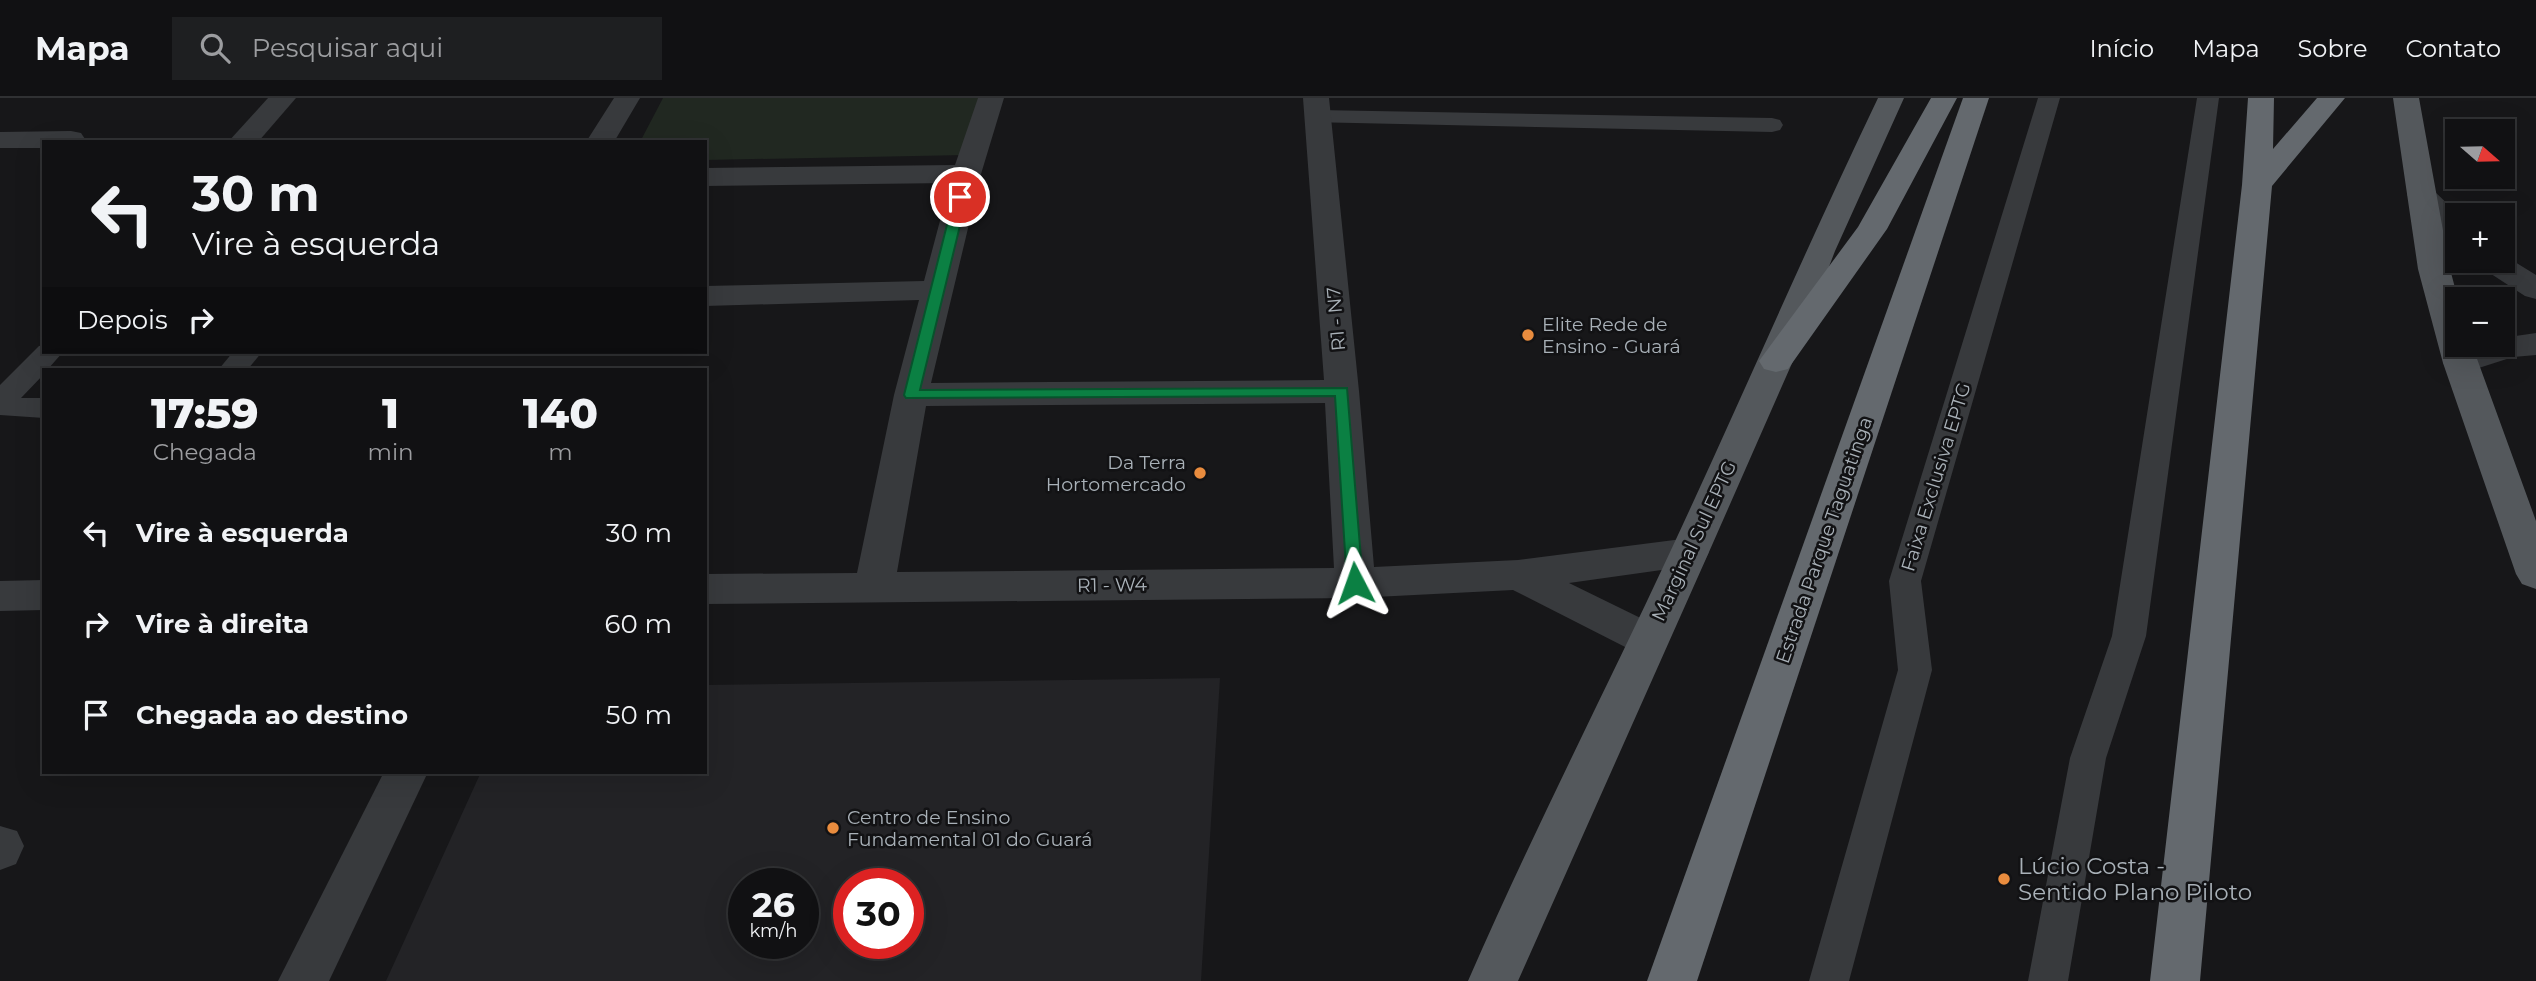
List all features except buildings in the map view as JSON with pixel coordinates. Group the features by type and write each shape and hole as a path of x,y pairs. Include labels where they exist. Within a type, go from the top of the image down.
{"highway":[{"path":"1776,361 1872,229 1944,98"},
{"name":"Estrada Parque Taguatinga","path":"1672,981 1976,98"},
{"path":"2175,981 2257,185 2261,98"},
{"path":"2257,185 2332,98"}],"main road":[{"name":"Marginal Sul EPTG","path":"1493,981 1690,552 1776,361 1820,251 1891,98"},
{"path":"2406,98 2434,269 2459,363 2536,574"}],"street":[{"path":"244,140 284,98"},
{"path":"601,140 627,98"},
{"path":"874,587 911,395 936,290 967,174 991,98"},
{"name":"R1 - N7","path":"1316,107 1342,391 1355,583"},
{"path":"0,140 71,139"},
{"path":"707,177 967,174"},
{"path":"2422,195 2445,219"},
{"path":"2511,273 2536,289"},
{"path":"707,296 936,290"},
{"path":"2459,363 2509,347 2536,344"},
{"path":"911,395 1342,391"},
{"name":"R1 - W4","path":"707,589 1355,583 1518,575 1690,552"},
{"name":"R1 - W4","path":"1518,575 1648,640"},
{"path":"0,596 42,595"},
{"path":"303,981 405,774"}],"lane":[{"name":"Faixa Exclusiva EPTG","path":"1829,981 1915,670 1905,581 2049,98"},
{"path":"2049,981 2088,758 2129,636 2208,98"},
{"path":"1316,107 1772,125"},
{"path":"42,408 4,407 2,400 47,354"},
{"path":"234,368 246,354"}],"shaded area":[{"path":"663,98 979,98 966,155 707,160 707,140 641,140"},
{"name":"Centro de Ensino Fundamental 01 do Guará","path":"1220,678 1201,981 386,981 480,774 707,774 707,685"}],"place":[{"name":"Elite Rede de Ensino - Guará","path":"1528,335"},
{"name":"Da Terra Hortomercado","path":"1200,473"},
{"name":"Centro de Ensino Fundamental 01 do Guará","path":"833,828"},
{"name":"Lúcio Costa - Sentido Plano Piloto","path":"2004,879"}],"route":[{"path":"960,197 911,395 1342,391 1355,583"}]}
